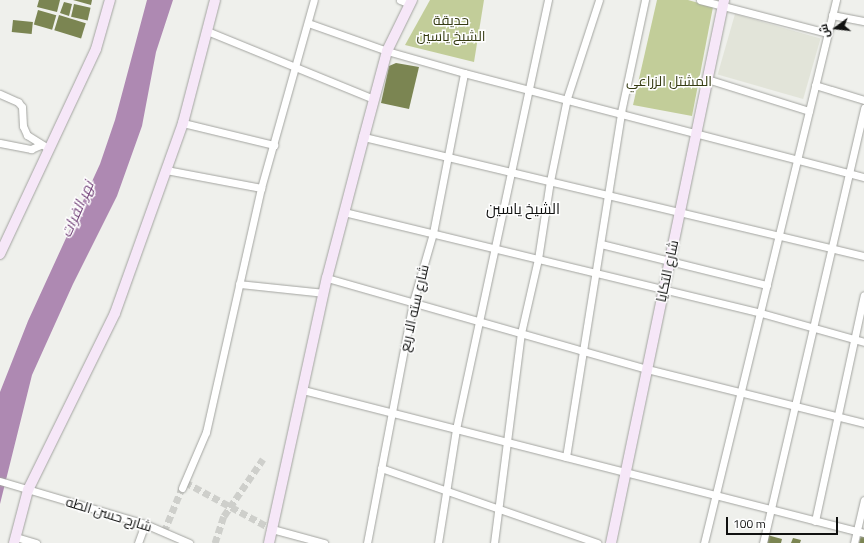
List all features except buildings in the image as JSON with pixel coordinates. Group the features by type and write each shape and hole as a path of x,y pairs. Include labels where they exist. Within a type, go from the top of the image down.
{"street":[{"path":"0,254 44,147 96,49 110,0"},
{"path":"36,543 15,540 28,490 115,313 183,123 214,0"},
{"path":"182,488 206,432 262,188 314,0"},
{"path":"438,543 448,493 456,429 478,321 495,249 527,89 548,0"},
{"path":"494,543 496,510 521,333 538,259 550,181 567,98 599,0"},
{"path":"566,457 621,112 645,0"},
{"path":"700,0 723,3 828,33"},
{"path":"704,543 717,496 808,111 836,0"},
{"path":"269,543 327,278 387,51 407,1"},
{"name":"شارع التكايا","path":"611,543 723,3"},
{"path":"832,15 864,22"},
{"path":"308,23 387,51 464,73 621,112 864,177"},
{"path":"207,30 374,99"},
{"name":"شارع سته الا ربع","path":"367,543 413,302 432,233 464,73"},
{"path":"707,79 808,111"},
{"path":"815,85 864,100"},
{"path":"0,94 18,102 22,107 23,126 27,135 44,147"},
{"path":"764,543 864,108"},
{"path":"183,123 274,145"},
{"path":"364,137 779,234 864,256"},
{"path":"0,143 31,149 44,147"},
{"path":"166,170 262,188"},
{"path":"344,212 663,291 760,313 864,342"},
{"path":"600,244 767,285"},
{"path":"327,278 647,369 864,423"},
{"path":"239,284 324,293"},
{"path":"815,521 864,295"},
{"path":"302,390 860,532"},
{"path":"381,468 496,510 597,543"},
{"name":"شارح حسن الطه","path":"0,481 145,524 189,543"},
{"path":"854,543 860,532 864,500"},
{"path":"138,543 145,524"},
{"path":"272,529 324,543"}],"shaded area":[{"path":"147,0 173,0 156,52 142,126 117,196 73,284 32,375 0,504 0,392 28,321 100,164 115,120"},
{"path":"735,14 821,39 803,99 718,75"}],"green space":[{"name":"حديقة الشيخ ياسين","path":"430,0 484,0 474,62 405,45"},
{"name":"المشتل الزراعي","path":"657,0 688,0 713,7 692,116 633,105"}],"tunnel":[{"path":"215,543 224,516 263,459"},
{"path":"185,482 272,529"},
{"path":"164,532 182,488"}],"district":[{"name":"الشيخ ياسين","path":"523,209"}],"water label":[{"name":"نهر الفرات","path":"77,209"}]}
